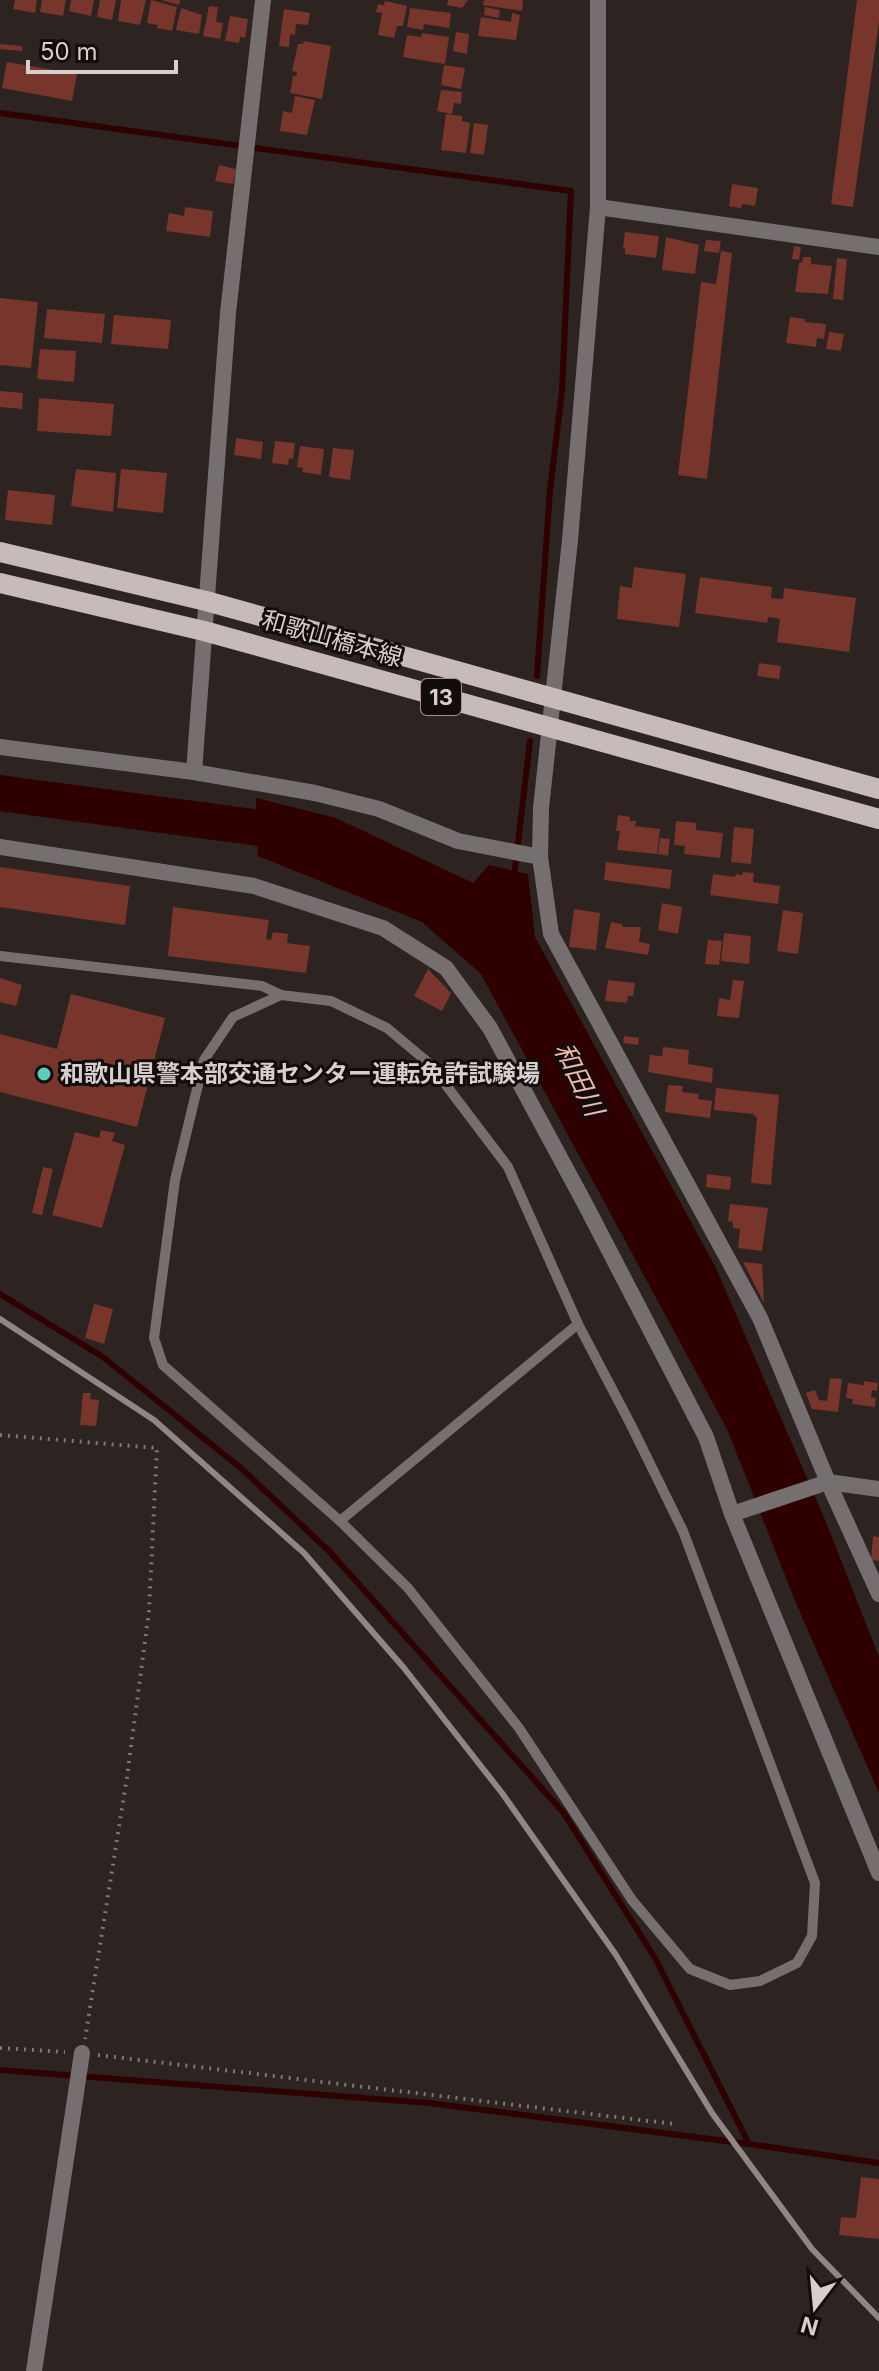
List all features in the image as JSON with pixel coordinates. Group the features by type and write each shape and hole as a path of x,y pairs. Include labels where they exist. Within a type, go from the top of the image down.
{"main road":[{"name":"和歌山橋本線","path":"0,552 206,601 879,789"},
{"name":"和歌山橋本線","path":"0,583 204,631 879,819"}],"street":[{"path":"194,772 228,313 263,0"},
{"path":"598,0 598,207 570,540 541,808 540,857 551,934 760,1318 828,1482 879,1594"},
{"path":"598,207 879,247"},
{"path":"0,747 194,772 315,793 379,809 458,841 540,857"},
{"path":"0,847 254,886 383,928 446,968 490,1028 706,1437 879,1873"},
{"path":"737,1513 828,1482 879,1489"},
{"path":"34,2371 82,2053"}],"lane":[{"path":"0,956 262,986 281,995 331,1001 387,1028 430,1064 508,1167 578,1324 683,1531 815,1883 812,1936 797,1963 760,1981 730,1985 690,1969 632,1900 519,1728 408,1588 340,1521 163,1365 154,1338 175,1180 204,1060 233,1017 281,995"},
{"path":"340,1521 578,1324"}],"path":[{"path":"0,1435 157,1448 147,1626 127,1777 82,2053"},
{"path":"0,2048 82,2053 674,2124"}],"water":[{"path":"256,798 336,818 473,883 489,865 528,874 535,937 715,1266 826,1522 879,1657 879,1793 796,1603 727,1429 481,974 422,922 258,856"}],"building":[{"path":"15,0 37,0 35,13 13,9"},
{"path":"42,0 66,0 63,16 40,12"},
{"path":"71,0 94,0 91,16 69,11"},
{"path":"100,0 116,0 112,20 97,17"},
{"path":"121,0 146,0 140,25 118,21"},
{"path":"151,0 177,7 172,31 147,23"},
{"path":"161,0 180,0 179,5"},
{"path":"448,0 468,0 462,8 447,5"},
{"path":"484,0 523,0 522,11 483,5"},
{"path":"857,0 879,0 879,21 853,207 831,204"},
{"path":"385,1 407,6 403,26 397,26 394,38 378,35 382,13 376,12 378,4 384,5"},
{"path":"209,6 218,7 216,22 223,23 220,39 203,36"},
{"path":"485,7 500,10 499,18 484,15"},
{"path":"181,8 202,15 199,34 176,30"},
{"path":"410,8 451,13 449,28 424,24 423,30 407,27"},
{"path":"284,9 310,13 308,25 296,24 295,35 290,34 289,47 279,46"},
{"path":"512,13 520,15 516,40 478,36 481,17 511,22"},
{"path":"230,16 248,19 245,38 240,37 239,43 225,41"},
{"path":"456,32 469,34 467,54 453,51"},
{"path":"422,33 449,37 445,64 403,57 407,35 421,37"},
{"path":"304,41 331,46 322,99 290,93 293,76 297,72 292,71 298,44"},
{"path":"0,44 22,46 22,51 0,49"},
{"path":"7,62 77,74 72,101 2,88"},
{"path":"444,65 465,68 461,89 441,85"},
{"path":"441,90 462,92 461,104 454,103 452,114 437,111"},
{"path":"295,96 315,100 307,135 280,131 283,111 292,113"},
{"path":"446,114 462,116 462,121 470,123 466,153 441,150"},
{"path":"474,123 488,125 484,155 470,153"},
{"path":"219,165 236,169 233,184 215,181"},
{"path":"732,184 758,188 755,206 729,206"},
{"path":"185,207 213,211 210,237 166,231 169,213 184,216"},
{"path":"625,232 659,236 656,258 625,254"},
{"path":"666,237 699,245 695,274 662,270"},
{"path":"706,240 721,241 719,253 704,251"},
{"path":"794,246 801,247 799,260 792,259"},
{"path":"721,251 732,253 707,479 678,475 701,282 716,284"},
{"path":"803,257 811,257 811,264 832,266 828,294 795,292 799,263"},
{"path":"837,258 847,259 843,300 833,299"},
{"path":"0,298 38,302 31,368 0,365"},
{"path":"47,309 105,314 102,343 44,338"},
{"path":"114,315 171,320 168,349 111,344"},
{"path":"790,317 826,324 824,339 817,338 816,347 786,343"},
{"path":"829,332 844,334 841,351 826,349"},
{"path":"40,349 76,351 74,382 37,379"},
{"path":"0,391 23,393 22,409 0,407"},
{"path":"39,398 114,404 111,436 37,431"},
{"path":"236,438 263,442 261,459 234,455"},
{"path":"275,441 295,443 293,459 289,458 288,465 272,463"},
{"path":"300,446 324,449 321,475 302,472 303,468 297,467"},
{"path":"333,448 354,450 350,480 329,477"},
{"path":"76,469 116,473 113,512 71,506"},
{"path":"121,469 167,473 163,513 117,508"},
{"path":"8,490 55,495 52,525 5,520"},
{"path":"634,567 686,574 679,627 617,619 620,586 632,588"},
{"path":"700,577 772,587 771,598 783,599 784,588 856,598 849,652 777,642 780,619 768,617 767,623 695,613"},
{"path":"759,663 781,666 779,679 757,676"},
{"path":"618,815 630,817 630,821 636,821 635,826 660,829 657,854 617,850 620,831 616,831"},
{"path":"676,821 696,823 696,830 723,833 720,858 684,854 685,846 674,845"},
{"path":"734,827 754,829 751,864 731,862"},
{"path":"660,838 670,839 668,856 658,854"},
{"path":"606,862 672,870 670,889 604,880"},
{"path":"0,867 130,886 125,925 0,907"},
{"path":"743,872 754,873 753,882 780,886 778,904 710,895 713,874 735,877"},
{"path":"662,903 682,907 678,934 658,930"},
{"path":"173,907 269,920 266,939 271,940 273,932 288,934 287,943 310,946 306,973 168,956"},
{"path":"574,909 600,913 596,950 569,947"},
{"path":"783,910 803,913 798,954 777,951"},
{"path":"611,922 623,927 641,927 639,942 650,944 648,955 605,948"},
{"path":"724,933 751,936 749,964 721,961"},
{"path":"708,940 722,941 719,965 705,964"},
{"path":"428,969 451,993 442,1011 414,996"},
{"path":"0,978 22,985 16,1006 0,1002"},
{"path":"608,980 635,983 633,996 628,996 627,1003 605,1001"},
{"path":"733,980 744,981 739,1018 717,1016 719,998 730,1000"},
{"path":"71,994 165,1018 137,1127 0,1092 0,1034 57,1049"},
{"path":"624,1036 639,1038 638,1045 623,1043"},
{"path":"663,1047 689,1050 688,1064 713,1068 712,1083 648,1072 650,1055 662,1056"},
{"path":"668,1085 683,1086 682,1092 699,1094 698,1099 712,1101 710,1118 665,1112"},
{"path":"716,1088 779,1095 771,1185 751,1183 757,1118 753,1114 714,1110"},
{"path":"101,1130 115,1133 112,1141 125,1145 102,1228 52,1215 75,1132 99,1138"},
{"path":"43,1167 53,1169 42,1215 32,1213"},
{"path":"707,1174 731,1177 730,1190 706,1187"},
{"path":"730,1204 768,1208 762,1251 738,1248 740,1229 733,1228 733,1222 728,1221"},
{"path":"743,1262 762,1264 764,1303"},
{"path":"94,1304 113,1309 104,1344 85,1338"},
{"path":"830,1378 842,1379 838,1412 812,1409 806,1393 815,1390 819,1400 827,1401"},
{"path":"864,1381 878,1383 877,1391 872,1390 871,1397 876,1398 875,1407 852,1404 853,1399 846,1398 848,1383 864,1385"},
{"path":"83,1393 91,1393 90,1399 99,1400 96,1426 80,1425"},
{"path":"873,1536 879,1537 879,1561 871,1560"},
{"path":"861,2177 879,2179 879,2239 839,2235 841,2217 856,2218"}],"waterway":[{"path":"0,113 571,191 562,391 550,490 537,676"},
{"path":"514,877 530,741"},
{"name":"和田川","path":"0,793 304,834"},
{"path":"0,1294 103,1357 242,1469 329,1551 563,1812 655,1958 749,2144"},
{"path":"0,2070 429,2103 879,2163"}],"railway":[{"path":"0,1319 154,1420 304,1553 404,1668 502,1793 616,1955 712,2113 812,2249 879,2318"}],"place":[{"name":"和歌山県警本部交通センター運転免許試験場","path":"44,1074"}]}
